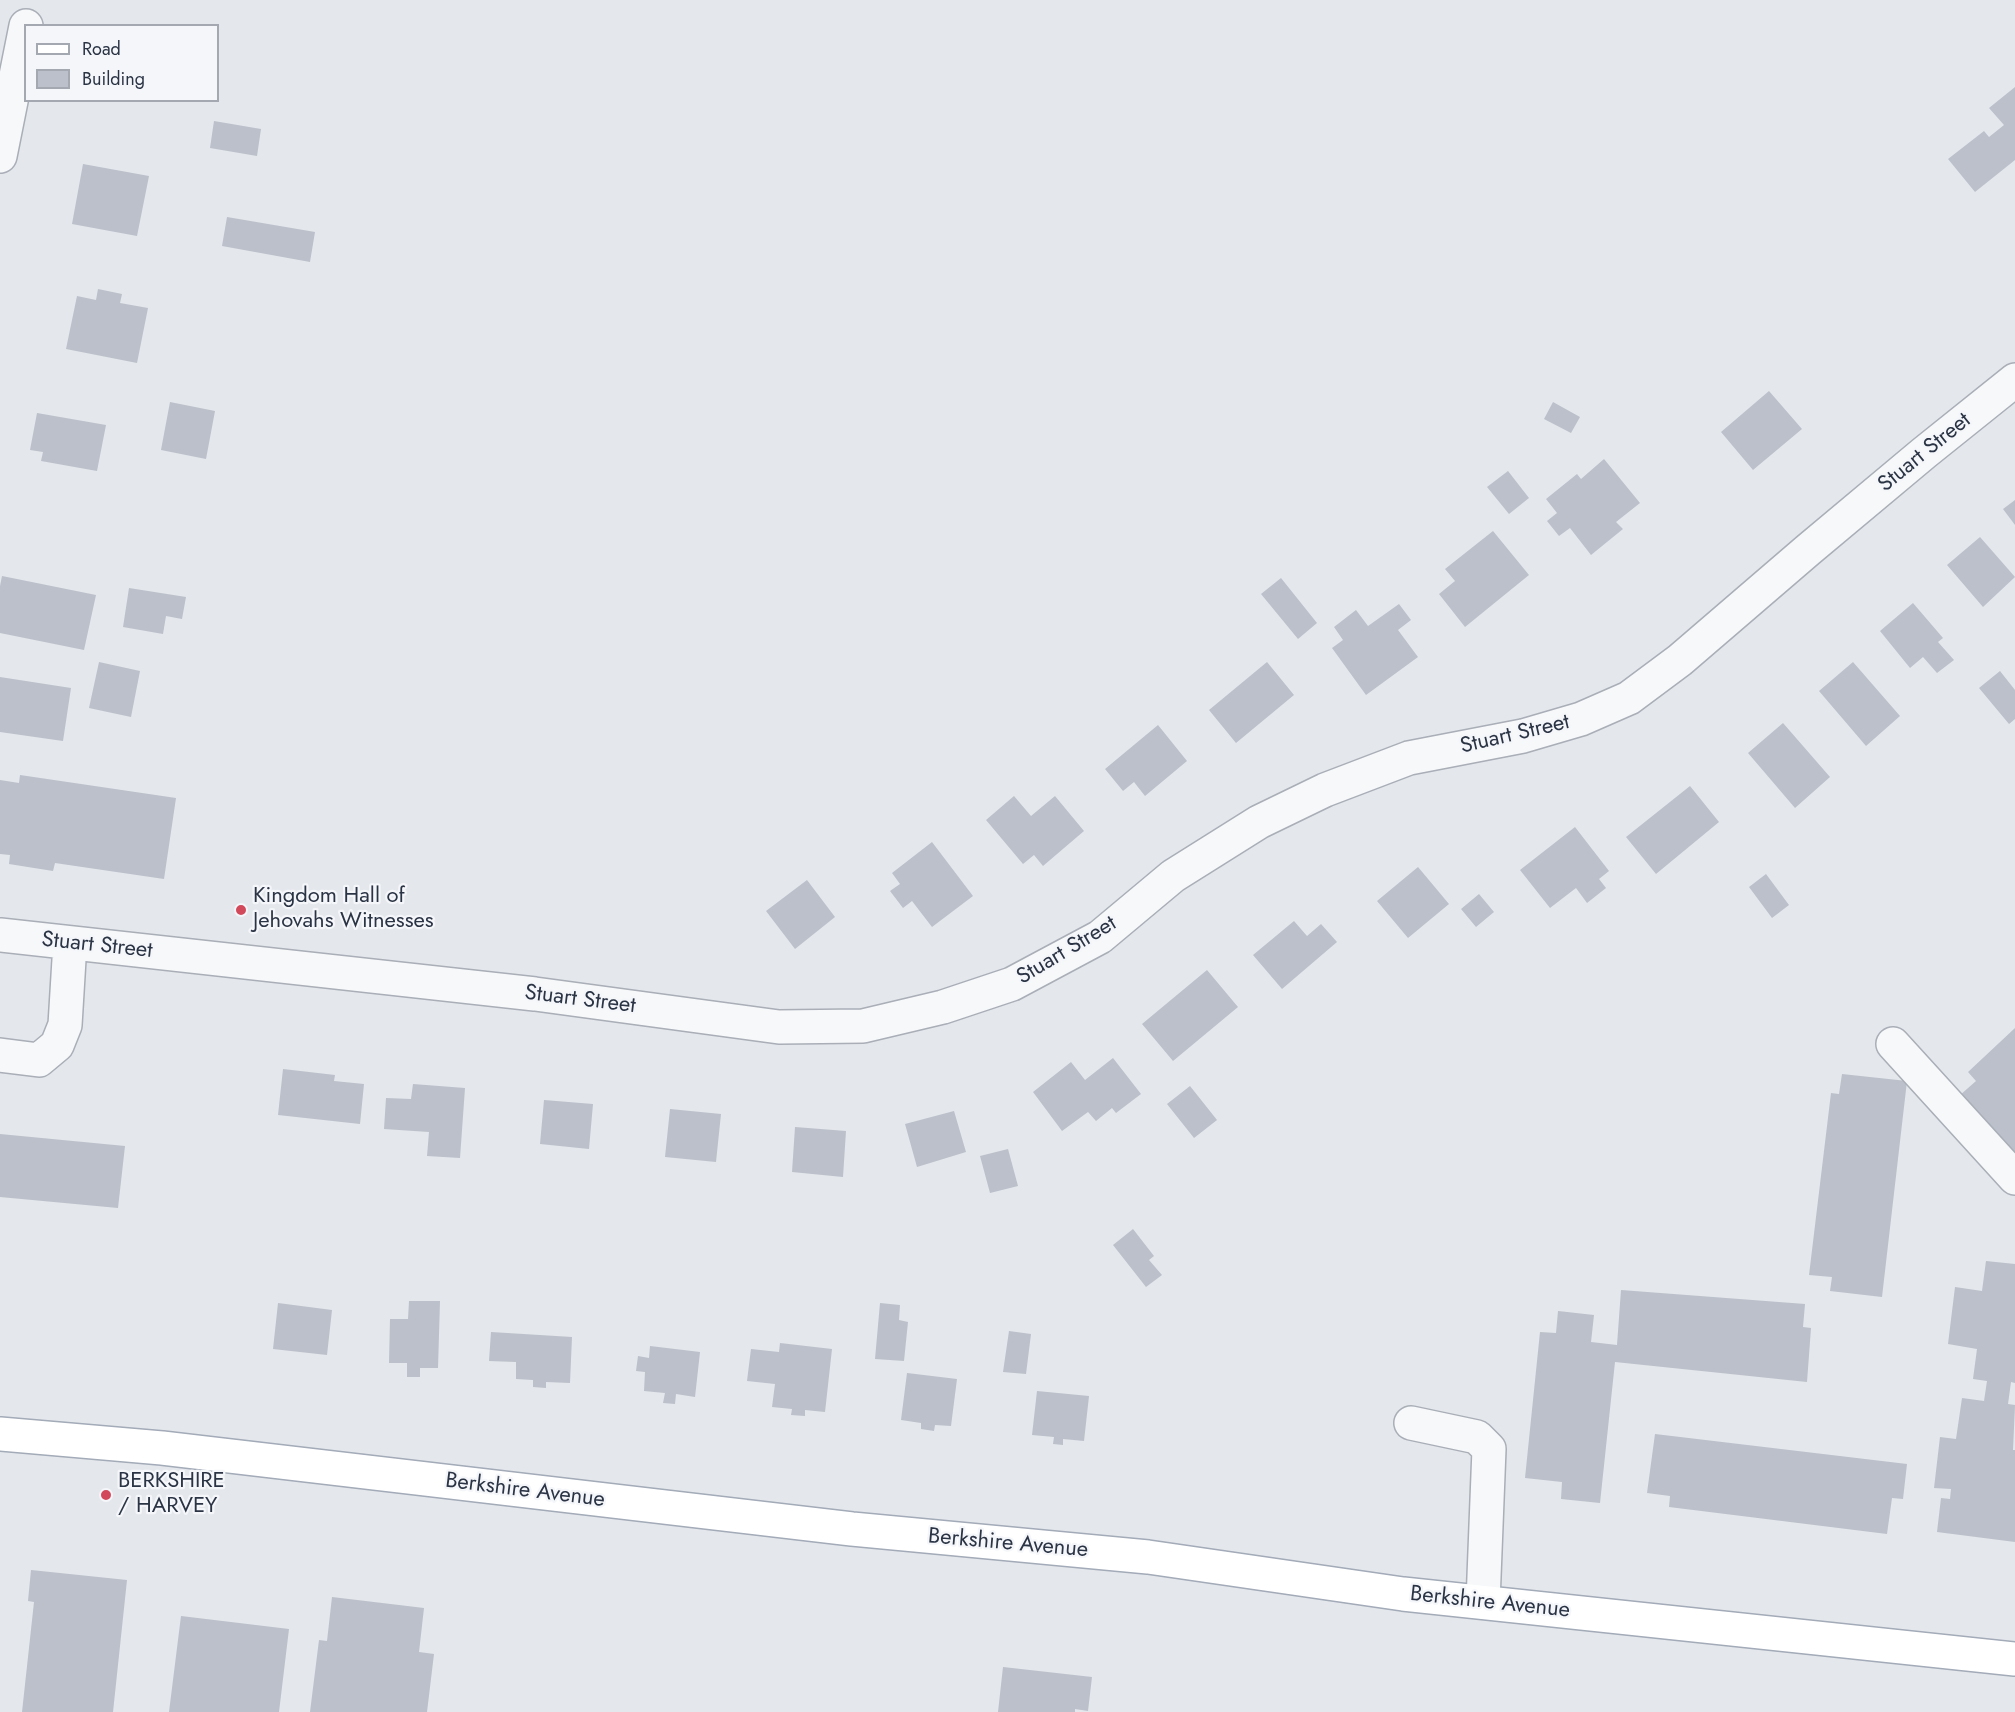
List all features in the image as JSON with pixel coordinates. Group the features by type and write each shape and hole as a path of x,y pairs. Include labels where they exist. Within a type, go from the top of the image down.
{"main road":[{"name":"Berkshire Avenue","path":"0,1434 162,1448 864,1530 1148,1557 1403,1594 2015,1659"}],"street":[{"path":"26,24 31,0"},
{"path":"0,156 24,36"},
{"name":"Stuart Street","path":"0,935 536,994 779,1027 863,1026 943,1007 1012,984 1100,937 1173,876 1259,822 1325,790 1409,758 1523,736 1581,719 1629,698 1680,660 1816,542 2015,380"},
{"path":"0,1055 39,1060 57,1045 65,1024 70,943"},
{"path":"1893,1044 2015,1178"},
{"path":"1411,1423 1477,1437 1489,1449 1483,1602"}],"building":[{"path":"2015,87 2015,160 1975,192 1948,159 1984,131 1989,137 2004,125 1989,108"},
{"path":"214,121 261,129 257,156 210,148"},
{"path":"83,164 149,176 137,236 72,224"},
{"path":"227,217 315,232 310,262 222,246"},
{"path":"98,289 122,294 120,303 148,308 137,363 66,349 77,296 96,300"},
{"path":"1769,391 1802,429 1753,470 1721,432"},
{"path":"170,402 215,411 206,459 161,450"},
{"path":"1553,402 1580,417 1571,433 1544,419"},
{"path":"37,413 106,425 97,471 41,461 43,452 30,450"},
{"path":"1604,459 1640,503 1616,522 1623,529 1591,555 1570,528 1559,536 1547,521 1557,513 1546,499 1577,474 1581,479"},
{"path":"1508,471 1529,498 1509,514 1487,487"},
{"path":"2015,500 2015,525 2003,509"},
{"path":"1493,531 1529,575 1465,627 1439,594 1455,581 1445,569"},
{"path":"1980,537 2015,577 1983,607 1947,565"},
{"path":"2,576 96,595 84,650 0,633"},
{"path":"1281,578 1317,623 1298,639 1261,594"},
{"path":"129,588 186,597 182,619 166,616 163,634 123,627"},
{"path":"1913,603 1943,638 1938,642 1954,660 1937,673 1923,657 1910,668 1880,631"},
{"path":"1399,604 1411,620 1398,630 1418,657 1366,695 1332,648 1343,640 1334,627 1356,610 1368,626"},
{"path":"99,662 140,671 131,717 89,708"},
{"path":"1267,662 1294,695 1236,743 1209,710"},
{"path":"1853,662 1900,716 1866,746 1819,691"},
{"path":"2000,671 2015,690 2015,719 2009,724 1979,688"},
{"path":"0,677 71,688 63,741 0,732"},
{"path":"1783,723 1830,777 1795,808 1748,753"},
{"path":"1158,725 1187,761 1145,796 1134,782 1123,791 1105,769"},
{"path":"20,775 176,798 164,879 55,863 53,871 9,864 10,855 0,854 0,780 19,783"},
{"path":"1690,786 1719,822 1656,874 1626,837"},
{"path":"1014,796 1031,816 1055,796 1084,831 1043,866 1034,855 1023,864 986,820"},
{"path":"1575,827 1609,871 1599,879 1606,888 1587,903 1576,888 1550,908 1520,870"},
{"path":"932,842 973,896 932,927 912,901 903,908 890,891 900,884 892,873"},
{"path":"1418,867 1449,904 1408,938 1377,901"},
{"path":"1766,874 1789,905 1772,918 1749,887"},
{"path":"807,880 835,917 795,949 766,911"},
{"path":"1479,894 1494,912 1476,927 1461,909"},
{"path":"1294,921 1307,936 1321,924 1337,942 1282,989 1253,955"},
{"path":"1207,970 1238,1007 1173,1061 1142,1024"},
{"path":"2015,1028 2015,1157 1959,1096 1976,1081 1968,1072"},
{"path":"1113,1058 1141,1094 1116,1113 1112,1108 1096,1121 1088,1112 1062,1131 1033,1092 1071,1062 1085,1080"},
{"path":"283,1069 335,1075 334,1081 364,1084 360,1124 278,1115"},
{"path":"1842,1074 1907,1081 1882,1297 1830,1291 1832,1277 1809,1275 1831,1093 1839,1094"},
{"path":"413,1084 465,1088 460,1158 427,1156 429,1132 384,1129 386,1098 411,1099"},
{"path":"1190,1086 1217,1120 1194,1138 1167,1104"},
{"path":"544,1100 593,1104 589,1149 540,1144"},
{"path":"670,1109 721,1114 716,1162 665,1157"},
{"path":"954,1111 966,1152 917,1167 905,1124"},
{"path":"795,1127 846,1131 843,1177 792,1172"},
{"path":"0,1134 125,1146 118,1208 0,1197"},
{"path":"1008,1149 1018,1186 990,1193 980,1156"},
{"path":"1133,1229 1154,1256 1149,1260 1162,1275 1146,1287 1113,1245"},
{"path":"1986,1261 2015,1264 2015,1383 2011,1382 2008,1404 2015,1405 2013,1450 2015,1450 2015,1542 1937,1532 1941,1498 1950,1499 1951,1489 1934,1488 1940,1437 1956,1439 1962,1398 1984,1401 1987,1381 1973,1379 1977,1349 1948,1344 1955,1287 1982,1291"},
{"path":"1621,1290 1805,1304 1803,1327 1811,1328 1807,1382 1615,1362 1600,1503 1561,1499 1562,1482 1525,1478 1540,1332 1556,1333 1558,1311 1594,1315 1591,1342 1617,1345"},
{"path":"409,1301 440,1301 438,1368 420,1368 420,1377 407,1377 407,1363 389,1363 390,1319 408,1319"},
{"path":"278,1303 332,1310 327,1355 273,1349"},
{"path":"880,1303 900,1305 899,1320 908,1322 904,1361 875,1359"},
{"path":"1009,1331 1031,1334 1026,1374 1003,1372"},
{"path":"491,1332 572,1337 570,1383 546,1382 546,1388 533,1387 533,1380 516,1379 516,1362 489,1361"},
{"path":"780,1343 832,1349 825,1412 805,1410 805,1416 791,1415 792,1409 772,1407 775,1384 747,1381 751,1349 779,1352"},
{"path":"650,1346 700,1352 695,1397 676,1394 675,1404 663,1403 665,1393 644,1391 645,1372 636,1371 638,1356 649,1358"},
{"path":"907,1373 957,1379 951,1426 935,1425 934,1431 921,1429 921,1423 901,1420"},
{"path":"1037,1391 1089,1396 1084,1441 1063,1439 1063,1445 1053,1444 1054,1437 1032,1435"},
{"path":"1655,1434 1907,1464 1903,1499 1892,1498 1887,1534 1669,1507 1670,1496 1647,1493"},
{"path":"31,1570 127,1580 113,1712 22,1712 34,1602 28,1601"},
{"path":"332,1597 424,1608 419,1652 434,1654 427,1712 310,1712 319,1640 327,1641"},
{"path":"181,1616 289,1629 279,1712 169,1712"},
{"path":"1003,1667 1092,1677 1088,1711 1075,1709 1075,1712 998,1712"}],"place":[{"name":"Kingdom Hall of Jehovahs Witnesses","path":"241,910"},
{"name":"BERKSHIRE / HARVEY","path":"106,1495"}]}
